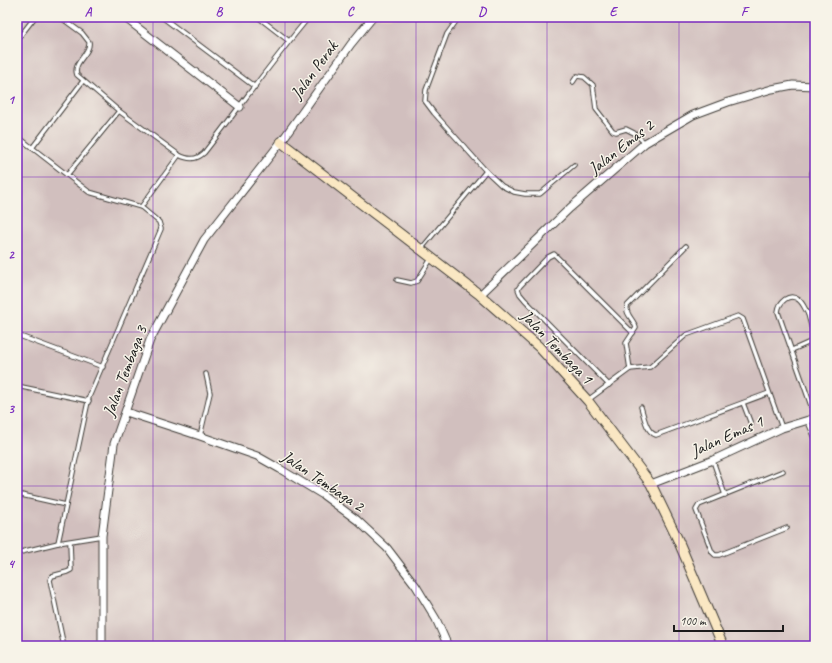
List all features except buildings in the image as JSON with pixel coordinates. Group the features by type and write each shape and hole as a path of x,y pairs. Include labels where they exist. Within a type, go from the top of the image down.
{"street":[{"path":"124,17 240,107"},
{"name":"Jalan Perak","path":"281,142 351,44 373,17"},
{"name":"Jalan Emas 2","path":"480,295 570,208 645,143 693,115 728,102 772,89 792,85 815,86"},
{"name":"Jalan Tembaga 1","path":"281,142 480,295 539,346 588,401 652,484 678,540 723,646"},
{"name":"Jalan Tembaga 3","path":"102,646 102,536 114,444 150,340 204,240 281,142"},
{"name":"Jalan Tembaga 2","path":"126,412 257,456 323,495 357,520 387,548 416,586 436,619 448,646"},
{"name":"Jalan Emas 1","path":"652,484 713,460 782,428 815,418"}],"lane":[{"path":"17,40 35,17"},
{"path":"60,17 82,33 89,42 88,49 76,68 77,75 119,111 179,155 189,159 200,156 204,153 309,17"},
{"path":"162,17 255,87"},
{"path":"258,17 289,41"},
{"path":"457,20 447,34 426,90 425,101 438,118 486,171 502,186 514,192 540,194 574,165"},
{"path":"573,82 576,76 584,77 593,85 596,109 613,131 616,132 626,129 634,133 645,143"},
{"path":"32,148 83,80"},
{"path":"67,174 119,111"},
{"path":"17,136 89,192 141,207 159,222 161,229 89,401 58,543"},
{"path":"141,207 179,155"},
{"path":"815,165 812,173 815,197"},
{"path":"421,249 486,171"},
{"path":"630,369 626,343 627,339 633,333 636,325 627,314 627,306 686,246"},
{"path":"609,385 525,300 518,289 548,257 554,254 633,333"},
{"path":"397,280 411,283 418,281 432,258"},
{"path":"792,350 810,342 813,339 808,314 802,302 797,298 792,297 787,298 780,304 778,312 815,418"},
{"path":"808,314 815,312"},
{"path":"588,401 630,369 650,366 686,335 738,316 742,319 782,428"},
{"path":"17,334 103,367"},
{"path":"200,436 210,394 206,374"},
{"path":"17,386 89,401"},
{"path":"641,407 646,425 653,434 656,435 769,393"},
{"path":"743,403 751,424"},
{"path":"807,420 815,438"},
{"path":"713,460 725,495"},
{"path":"783,471 699,505 696,508 696,512 710,548 715,555 719,555 787,528"},
{"path":"17,494 66,505"},
{"path":"17,553 58,543 102,536"},
{"path":"62,646 63,642 50,580 52,576 71,570 70,542"}],"shaded area":[{"path":"17,17 815,17 815,646 17,646"}]}
